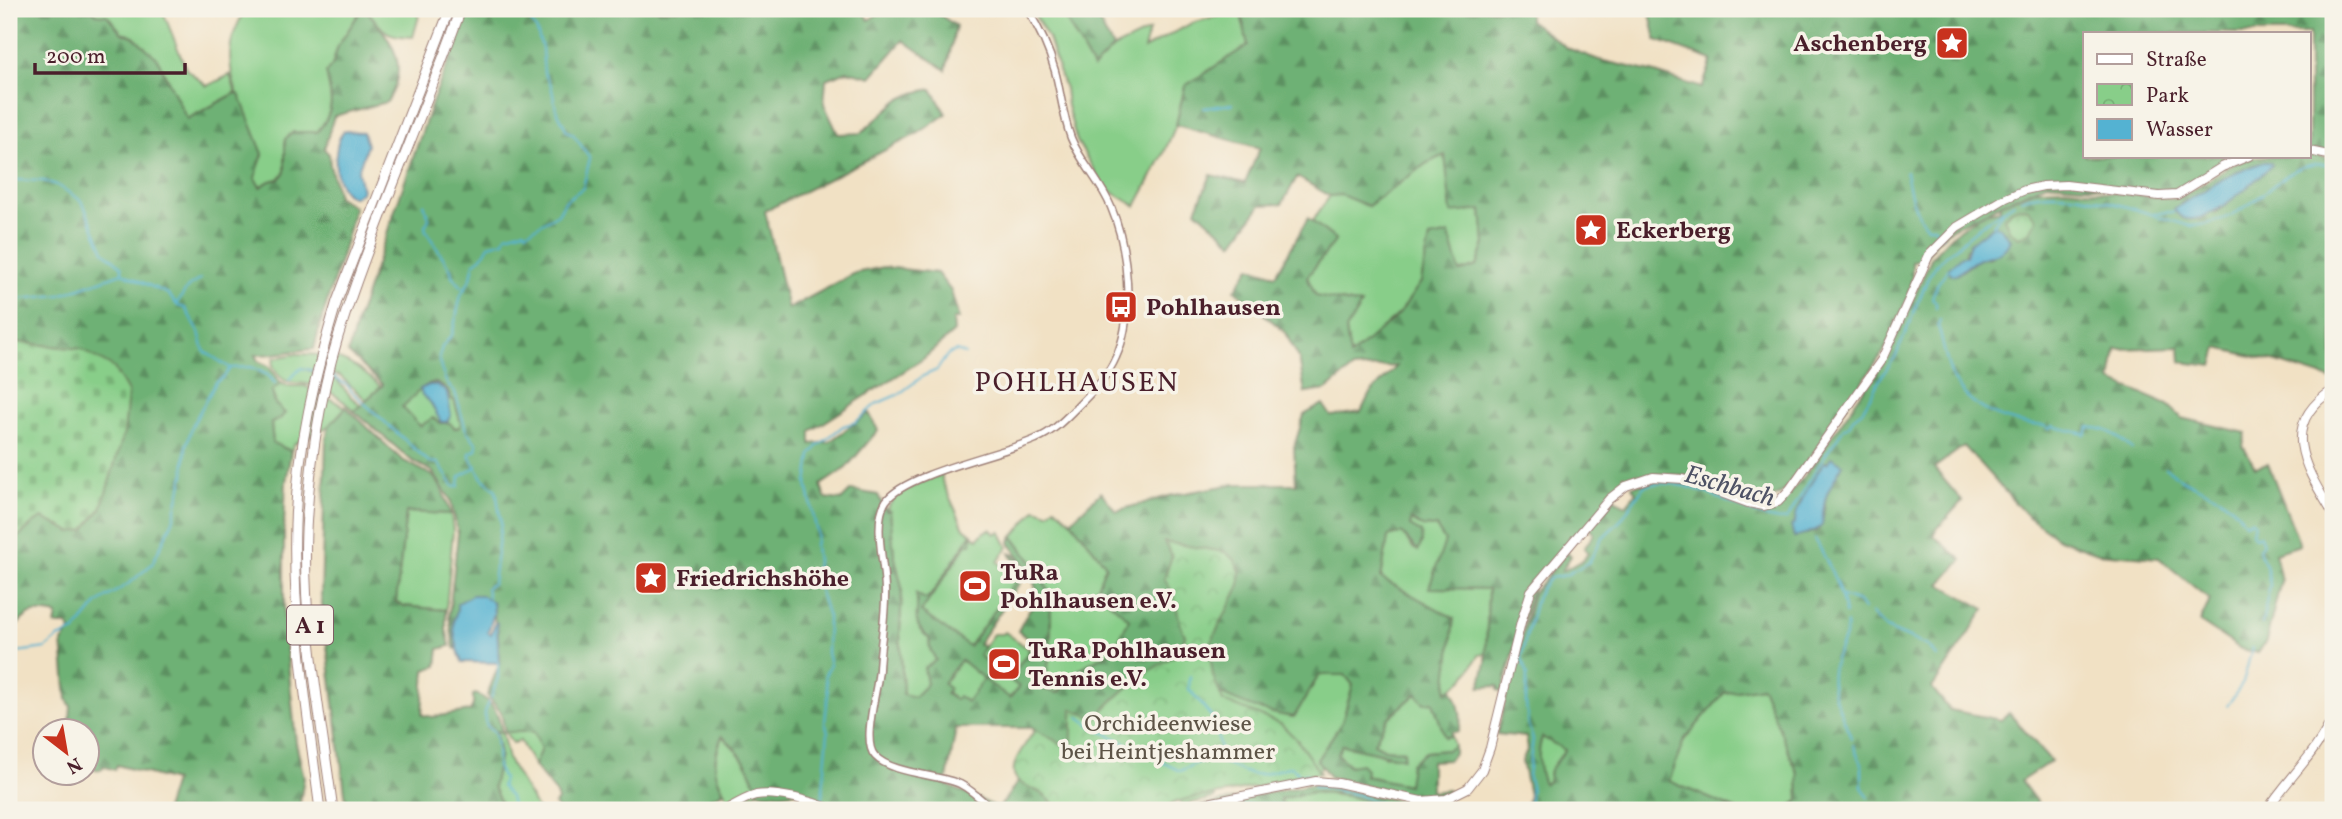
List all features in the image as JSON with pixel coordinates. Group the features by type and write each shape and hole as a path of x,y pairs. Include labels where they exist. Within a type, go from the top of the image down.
{"highway":[{"name":"A 1","path":"320,810 303,681 296,602 295,526 302,447 316,375 337,301 450,9"},
{"name":"A 1","path":"333,810 307,601 306,533 315,440 328,373 345,313 461,9"}],"main road":[{"path":"2310,151 2333,156"},
{"path":"1174,810 1316,781 1338,783 1421,801 1441,800 1461,793 1474,782 1488,755 1531,592 1609,499 1626,485 1648,478 1673,477 1694,481 1759,505 1772,505 1783,497 1882,359 1925,262 1943,239 1989,207 2028,188 2066,185 2173,196 2188,190 2222,167 2244,158"},
{"path":"2333,390 2318,400 2310,410 2304,421 2300,442 2307,468 2333,514"},
{"path":"2267,810 2322,739 2333,716"},
{"path":"725,810 747,798 762,795 802,801 834,810"}],"street":[{"path":"993,810 960,785 882,762 875,757 869,744 878,682 885,591 880,513 891,495 938,472 1040,438 1056,428 1098,384 1113,364 1119,350 1126,306 1125,260 1112,209 1073,142 1055,69 1027,9"}],"green space":[{"path":"9,9 91,9 96,14 107,15 122,33 133,36 157,58 187,119 236,93 239,94 263,154 255,178 260,187 279,179 285,172 285,139 293,132 317,132 323,124 331,104 326,72 332,66 338,46 362,9 366,9 395,52 398,75 387,102 334,116 324,149 329,154 338,197 354,207 314,349 255,355 258,361 269,366 281,383 272,391 275,404 285,413 271,423 273,443 291,451 286,482 284,527 284,622 296,743 304,777 299,810 165,810 174,781 117,765 115,770 103,766 102,768 102,718 70,718 62,642 71,630 67,625 55,625 57,615 34,613 24,618 9,635 9,542 43,518 72,532 81,349 14,342 9,344"},
{"path":"91,9 162,9 186,69 207,86 230,75 236,93 187,119 141,44"},
{"path":"245,9 362,9 338,46 332,66 326,72 331,104 323,124 317,132 293,132 285,171 279,179 259,187 254,178 263,154 240,101 230,58 233,35"},
{"path":"366,9 421,9 413,37 390,34"},
{"path":"468,9 861,9 869,20 884,9 931,9 956,26 946,70 903,40 871,77 847,71 826,79 824,104 838,134 861,133 898,100 932,89 946,114 919,133 765,211 788,309 855,273 884,267 937,273 951,291 959,319 953,319 954,332 923,359 811,431 811,444 829,442 869,413 878,430 846,468 821,485 825,498 841,500 851,490 878,495 886,511 890,511 894,554 902,588 900,633 903,694 914,697 927,684 924,668 936,660 930,649 929,638 917,622 916,594 925,599 931,595 972,535 971,544 967,544 921,612 969,646 1019,577 1018,568 1010,553 1018,559 1024,577 978,644 984,647 979,655 994,669 985,680 1010,698 1019,687 1009,679 1034,644 1018,631 1037,601 1031,574 1011,545 1013,537 1040,573 1051,597 1050,654 1044,689 1058,693 1081,668 1114,650 1129,619 1096,590 1106,565 1071,521 1101,492 1116,511 1169,496 1234,484 1296,484 1294,447 1304,415 1323,404 1331,416 1361,412 1369,395 1397,366 1352,369 1326,390 1305,393 1299,358 1284,331 1235,290 1250,267 1276,275 1308,218 1336,240 1307,277 1316,296 1361,305 1346,330 1350,356 1399,314 1421,282 1430,238 1449,234 1460,272 1477,266 1485,244 1482,210 1451,213 1445,155 1427,163 1368,206 1341,195 1330,196 1297,177 1282,204 1261,205 1233,243 1196,210 1211,175 1245,183 1260,148 1176,125 1185,86 1248,45 1240,9 1529,9 1529,20 1567,48 1599,60 1652,72 1702,88 1712,60 1656,40 1649,9 2333,9 2333,154 2310,149 2310,32 2083,32 2083,158 2238,158 2172,193 2046,183 1952,228 1936,242 1924,259 1912,261 1908,296 1884,351 1802,469 1781,494 1757,502 1677,475 1644,476 1626,483 1534,583 1502,692 1498,690 1498,686 1480,687 1486,663 1488,589 1429,588 1445,541 1436,527 1422,526 1411,520 1410,526 1421,532 1422,542 1418,551 1402,533 1388,537 1381,578 1454,618 1446,692 1452,689 1460,716 1460,727 1458,732 1451,732 1451,736 1445,737 1433,702 1424,703 1416,694 1386,720 1374,743 1385,749 1404,751 1403,758 1342,745 1337,754 1349,766 1361,764 1366,769 1365,776 1408,785 1411,763 1425,752 1447,750 1454,746 1454,753 1449,760 1431,761 1431,792 1448,790 1449,795 1418,798 1330,777 1317,760 1342,722 1353,685 1345,675 1319,675 1294,717 1246,705 1202,684 1143,810 843,810 804,791 781,794 758,792 744,761 722,736 715,765 717,778 724,792 684,810 559,810 554,805 558,800 555,792 534,766 541,749 534,732 505,732 501,712 487,695 500,662 493,602 458,612 454,621 457,649 454,648 449,616 458,533 450,499 432,471 412,461 354,411 383,385 348,353 434,97","holes":["434,382 447,389 454,400 461,424 458,428 433,418 420,426 402,407 429,384","961,660 984,679 967,702 958,696 955,700 946,694 949,688 943,683","956,728 1034,728 1024,773 999,808 946,785"]},
{"path":"1031,9 1060,9 1093,67 1113,48 1149,31 1144,49 1192,23 1240,10 1248,45 1185,86 1176,125 1136,206 1104,187 1077,141 1065,89 1048,38"},
{"path":"1060,9 1102,9 1094,12 1113,48 1093,68"},
{"path":"2310,154 2333,160 2333,380 2277,362 2218,348 2213,366 2181,362 2180,347 2116,349 2111,381 2168,405 2182,418 2246,433 2243,446 2255,467 2268,464 2300,545 2275,553 2281,581 2266,641 2258,653 2241,649 2200,622 2210,600 2159,558 2098,553 2059,539 2026,515 1964,446 1934,468 1962,501 1934,536 1962,560 1940,584 1985,609 1932,688 1950,710 2001,720 2009,713 2051,761 2021,781 2041,808 1788,810 1799,800 1798,774 1762,687 1724,693 1684,740 1669,781 1737,810 1525,810 1529,795 1522,761 1528,748 1526,737 1497,734 1533,593 1567,552 1571,556 1561,572 1584,559 1588,553 1584,548 1594,534 1589,527 1614,499 1626,505 1636,493 1632,486 1654,481 1676,481 1702,486 1743,505 1775,510 1803,478 1889,353 1932,256 1954,233 1984,213 2000,210 2000,204 2038,189 2066,188 2174,199 2250,158 2310,158","holes":["2263,162 2216,213 2174,212 2174,209 2228,176","1999,227 2010,239 1991,257 1979,259 1959,273 1966,249","1824,462 1827,463 1823,521 1819,529 1794,537 1793,526","1542,737 1565,750 1550,770 1548,782 1544,784 1539,761"]},
{"path":"1446,155 1482,210 1485,243 1477,266 1460,272 1430,238 1421,282 1399,314 1350,357 1346,330 1316,296 1307,277 1336,240 1312,221 1330,196 1341,194 1368,206 1427,163"},
{"path":"2019,207 2028,209 2036,219 2030,231 2018,237 2010,231 2004,218"},
{"path":"14,342 81,349 114,368 128,392 124,433 101,509 84,530 72,532 43,518 9,542 9,344"},
{"path":"296,354 322,355 343,360 381,387 366,400 340,376 302,368 337,380 361,405 354,411 337,396 321,388 282,379 273,366 274,358"},
{"path":"434,382 447,389 454,400 461,424 458,428 440,423 419,426 402,407 420,389"},
{"path":"281,383 287,386 305,386 346,407 329,426 294,444 291,451 273,443 271,423 280,419 272,390"},
{"path":"346,407 402,460 432,475 441,487 451,514 406,512 396,602 404,606 446,610 450,646 439,649 437,666 425,670 422,715 433,717 470,711 473,695 476,694 491,705 497,714 502,732 496,731 500,755 493,787 504,810 347,810 321,596 326,440 329,426"},
{"path":"942,474 942,481 964,528 978,539 990,529 995,534 1000,531 1008,547 998,562 1019,577 969,647 921,612 972,535 931,595 925,599 917,594 920,630 929,638 930,649 936,660 927,684 914,697 903,694 900,633 902,588 894,554 890,512 886,511 890,503 903,492"},
{"path":"1055,507 1071,521 1106,565 1096,590 1130,619 1114,650 1081,668 1058,693 1044,689 1051,629 1045,585 1013,537 1036,509 1049,513"},
{"path":"406,512 451,514 453,531 446,610 404,606 396,602"},
{"path":"1412,519 1422,526 1436,527 1445,541 1488,588 1486,654 1479,655 1464,679 1446,692 1381,578 1388,537 1402,533 1414,549 1418,550 1422,542 1410,525"},
{"name":"Orchideenwiese bei Heintjeshammer","path":"1164,542 1225,552 1235,560 1240,571 1240,585 1209,646 1213,676 1223,701 1281,724 1297,740 1320,773 1183,800 1163,810 1060,810 1041,793 1018,781 1014,775 1015,762 1035,730 1072,749 1072,709 1096,719 1135,681 1181,652 1185,635 1175,600 1164,579 1172,556"},
{"name":"TuRa Pohlhausen Tennis e.V.","path":"1005,632 1030,650 1009,678 1019,687 1010,698 971,703 962,702 948,693 943,684 961,660 985,679 978,655 993,634"},
{"path":"1319,675 1345,675 1353,685 1342,722 1317,760 1322,767 1317,771 1214,792 1215,798 1182,805 1111,710 1202,684 1246,705 1294,717"},
{"path":"1763,687 1798,774 1799,800 1788,810 1737,810 1669,782 1684,740 1724,693"},
{"path":"1416,694 1433,701 1445,737 1451,736 1454,746 1447,750 1425,752 1411,763 1409,785 1362,773 1337,754 1342,745 1371,750 1385,756 1404,751 1385,749 1374,743 1386,720"},
{"path":"495,731 502,732 508,760 538,810 504,810 493,787 500,755"},
{"path":"534,731 541,749 534,766 520,741 512,743 505,732"},
{"path":"722,736 745,761 758,792 731,804 721,785 715,764"},
{"path":"1542,737 1566,750 1550,770 1548,782 1543,784 1539,761"},
{"path":"1314,784 1389,799 1434,803 1439,810 1392,810 1353,797 1312,792 1280,799 1281,804 1299,810 1202,810 1200,806"},
{"path":"1312,792 1353,797 1392,810 1299,810 1280,804 1280,799"},
{"path":"751,799 805,804 822,810 799,810 771,805 769,810 762,810 762,806 730,810"}],"water":[{"path":"344,131 363,132 367,145 358,171 362,191 354,197 341,187 336,168 337,147"},
{"path":"2263,162 2270,162 2272,165 2238,195 2208,214 2195,219 2183,218 2174,209 2228,176"},
{"path":"1993,225 1999,227 2010,239 2005,248 1976,261 1956,275 1951,275 1948,269 1961,256 1966,256 1970,243"},
{"path":"436,385 447,392 451,415 447,422 441,422 430,402 422,395 420,389"},
{"path":"1831,457 1843,464 1827,494 1822,523 1815,530 1794,537 1791,526 1795,523 1801,501 1824,462 1827,463"},
{"path":"472,595 481,595 493,602 494,613 488,632 491,634 495,622 497,623 499,663 462,662 454,621 457,604"}],"waterway":[{"path":"488,597 486,588 493,583 501,523 496,490 482,478 470,457 477,444 466,430 455,392 447,384 439,357 442,347 452,335 461,295 471,278 474,263 482,257 489,245 504,241 506,235 524,230 527,232 558,214 566,200 583,188 590,158 573,134 567,131 556,109 551,85 544,73 542,48 537,31 530,20 529,9"},
{"path":"1204,108 1233,104"},
{"name":"Eschbach","path":"2021,199 2061,194 2083,197 2106,201 2190,226 2217,221 2236,213 2295,170 2319,164 2333,166"},
{"path":"9,169 16,180 44,181 57,185 82,201 104,251 122,267 122,272"},
{"path":"1906,172 1918,214 1927,227 1934,227 1942,236"},
{"name":"Eschbach","path":"1527,810 1533,739 1528,725 1527,675 1521,657 1541,588 1550,578 1566,575 1589,562 1602,538 1621,520 1644,486 1674,484 1689,487 1763,516 1787,519 1820,463 1844,428 1862,411 1896,356 1928,278 1937,263 1985,222 2014,203"},
{"path":"424,204 429,219 425,226 426,231 451,270 452,276 464,289"},
{"name":"Eschbach","path":"1993,225 2002,212"},
{"path":"2154,213 2174,212"},
{"path":"1936,308 1936,302 1932,298 1936,286 1948,269"},
{"path":"122,273 168,294 178,306 185,308 199,332 204,351 230,368 251,367 268,375 275,383"},
{"path":"9,300 60,295 122,273"},
{"path":"177,303 188,287 200,279"},
{"path":"1940,319 1938,326 1953,378 1960,389 1980,407 2005,419 2049,429 2052,426 2085,434 2089,427 2108,431 2132,449"},
{"path":"822,802 828,732 825,722 828,694 825,675 830,665 827,653 828,617 815,576 817,533 807,484 811,455 843,426 856,422 876,404 899,394 923,376 937,370 948,354 956,351 965,354"},
{"path":"9,653 46,648 58,638 75,631 98,603 131,582 152,564 173,521 184,475 186,446 193,424 216,382 224,377 230,368"},
{"path":"289,380 301,368 315,371"},
{"path":"330,375 348,386 429,462 438,463 454,487 459,486 460,477 477,466"},
{"path":"2166,468 2227,503 2245,523 2251,520 2254,523 2252,533 2255,537 2260,535 2263,544 2259,549 2270,585 2262,624"},
{"path":"1815,539 1833,575 1845,614"},
{"path":"1842,596 1859,602 1864,609"},
{"path":"1871,613 1886,628 1928,646 1937,657"},
{"path":"1847,623 1845,637 1832,670 1832,680 1833,690 1851,738"},
{"path":"2227,706 2243,683 2252,648"},
{"path":"491,698 498,678 498,662"},
{"path":"1190,676 1189,689 1215,721 1221,755 1230,766"},
{"path":"489,702 485,719 495,735 497,767 503,779 501,786 510,797 513,810"},
{"path":"1079,717 1095,728 1180,771 1211,756 1250,774 1264,774 1292,767 1299,774 1307,774 1309,778"},
{"path":"1853,745 1862,766 1862,787 1869,798"},
{"path":"1313,785 1359,795 1388,807 1423,810"},
{"name":"Eschbach","path":"1205,810 1261,804 1293,810"}],"place":[{"name":"Aschenberg","path":"1952,43"},
{"name":"Eckerberg","path":"1591,230"},
{"name":"Pohlhausen","path":"1121,307"},
{"name":"Friedrichshöhe","path":"651,578"},
{"name":"TuRa Pohlhausen e.V.","path":"975,586"},
{"name":"TuRa Pohlhausen Tennis e.V.","path":"1004,664"}],"district":[{"name":"POHLHAUSEN","path":"1077,381"}]}
